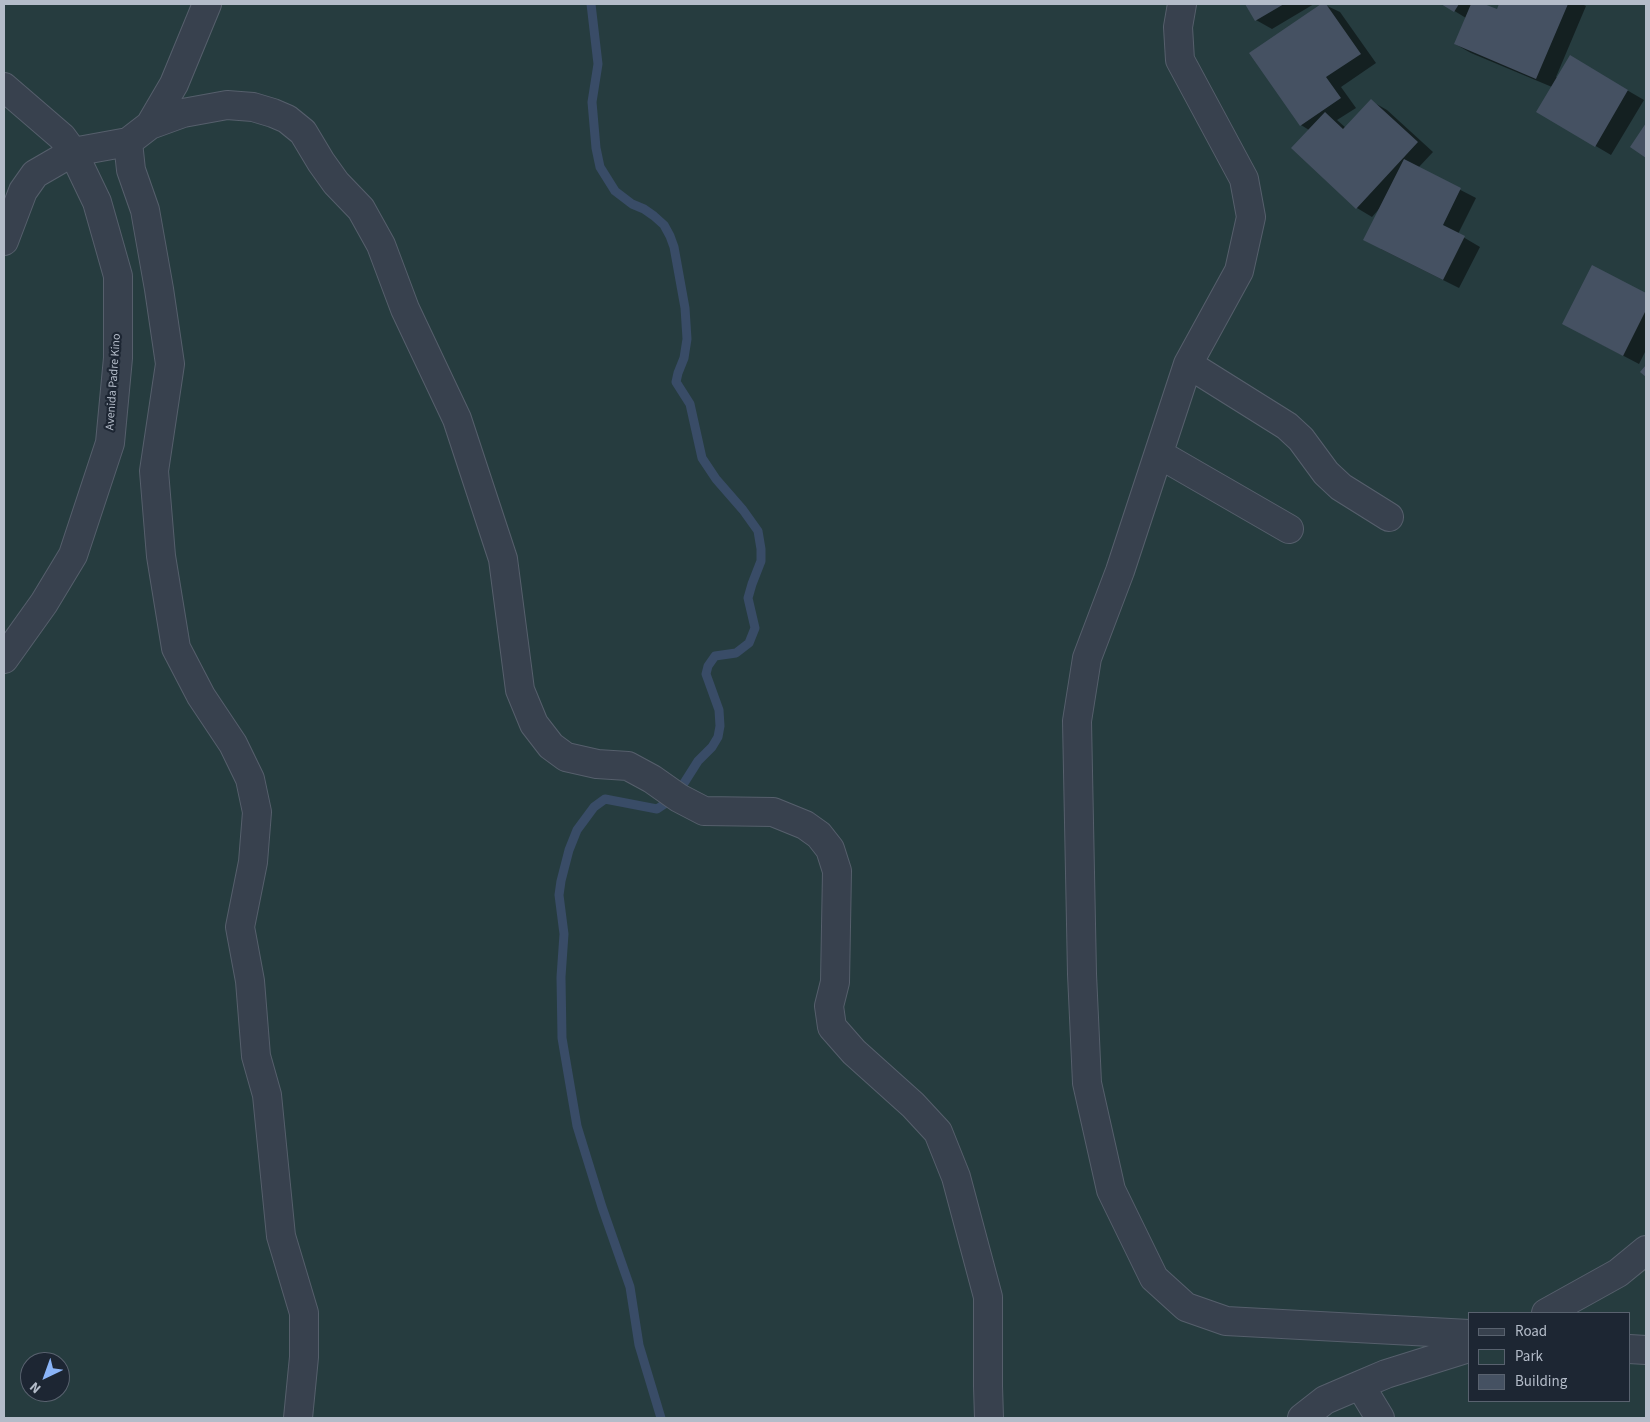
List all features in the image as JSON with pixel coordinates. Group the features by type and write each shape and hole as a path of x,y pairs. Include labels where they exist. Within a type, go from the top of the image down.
{"street":[{"path":"150,125 174,84 207,4"},
{"path":"1182,4 1178,27 1180,60 1244,179 1251,217 1239,271 1188,364 1120,571 1087,658 1077,721 1082,974 1087,1083 1111,1190 1154,1278 1186,1307 1226,1321 1468,1334"},
{"name":"Avenida Padre Kino","path":"4,87 62,137 73,152 97,202 118,276 118,358 110,443 73,555 44,603 4,659"},
{"path":"4,241 22,191 35,174 73,152 128,142 150,125 183,113 227,105 253,107 273,113 287,119 303,132 336,183 360,210 381,245 405,309 457,419 503,559 520,690 534,724 551,746 566,757 597,764 628,766 652,779 679,798 704,810 773,812 805,824 819,835 830,849 837,871 835,982 829,1006 832,1027 854,1052 913,1105 938,1132 956,1177 988,1297 989,1418"},
{"path":"128,142 131,170 144,210 148,230 170,364 154,471 161,556 176,648 201,696 242,761 250,778 257,812 253,862 240,927 250,981 256,1056 267,1095 281,1236 304,1313 304,1356 298,1418"},
{"path":"1188,364 1287,426 1301,439 1326,473 1341,487 1388,517"},
{"path":"1159,454 1289,530"},
{"path":"1548,1312 1618,1273 1646,1250"},
{"path":"1302,1418 1325,1400 1386,1374 1468,1348"},
{"path":"1630,1349 1646,1350"},
{"path":"1360,1385 1380,1418"}],"green space":[{"path":"4,4 1646,4 1646,1418 4,1418"}],"building":[{"path":"1245,4 1284,4 1255,21"},
{"path":"1321,4 1326,4 1361,54 1326,77 1341,98 1300,126 1249,53"},
{"path":"1441,4 1459,4 1454,12"},
{"path":"1471,4 1484,4 1497,9 1499,4 1568,4 1536,79 1454,44"},
{"path":"1570,55 1628,90 1595,147 1536,112"},
{"path":"1371,99 1418,142 1356,209 1291,148 1325,112 1343,129"},
{"path":"1646,123 1646,158 1630,147"},
{"path":"1404,159 1461,188 1443,225 1465,236 1443,280 1363,240"},
{"path":"1592,265 1646,293 1646,310 1623,356 1562,324"},
{"path":"1646,365 1646,377 1640,372"}],"waterway":[{"path":"591,4 598,64 592,102 596,148 600,167 615,191 632,204 654,216 664,225 670,236 674,247 685,308 687,339 684,358 676,382 690,404 702,458 716,479 743,510 758,531 761,549 761,561 748,598 755,628 749,643 736,653 715,656 708,666 706,674 719,710 720,726 718,737 712,747 698,761 679,791 657,809 605,799 594,807 577,830 569,850 559,895 564,934 561,977 562,1038 577,1126 602,1207 630,1287 639,1345 661,1418"}]}
